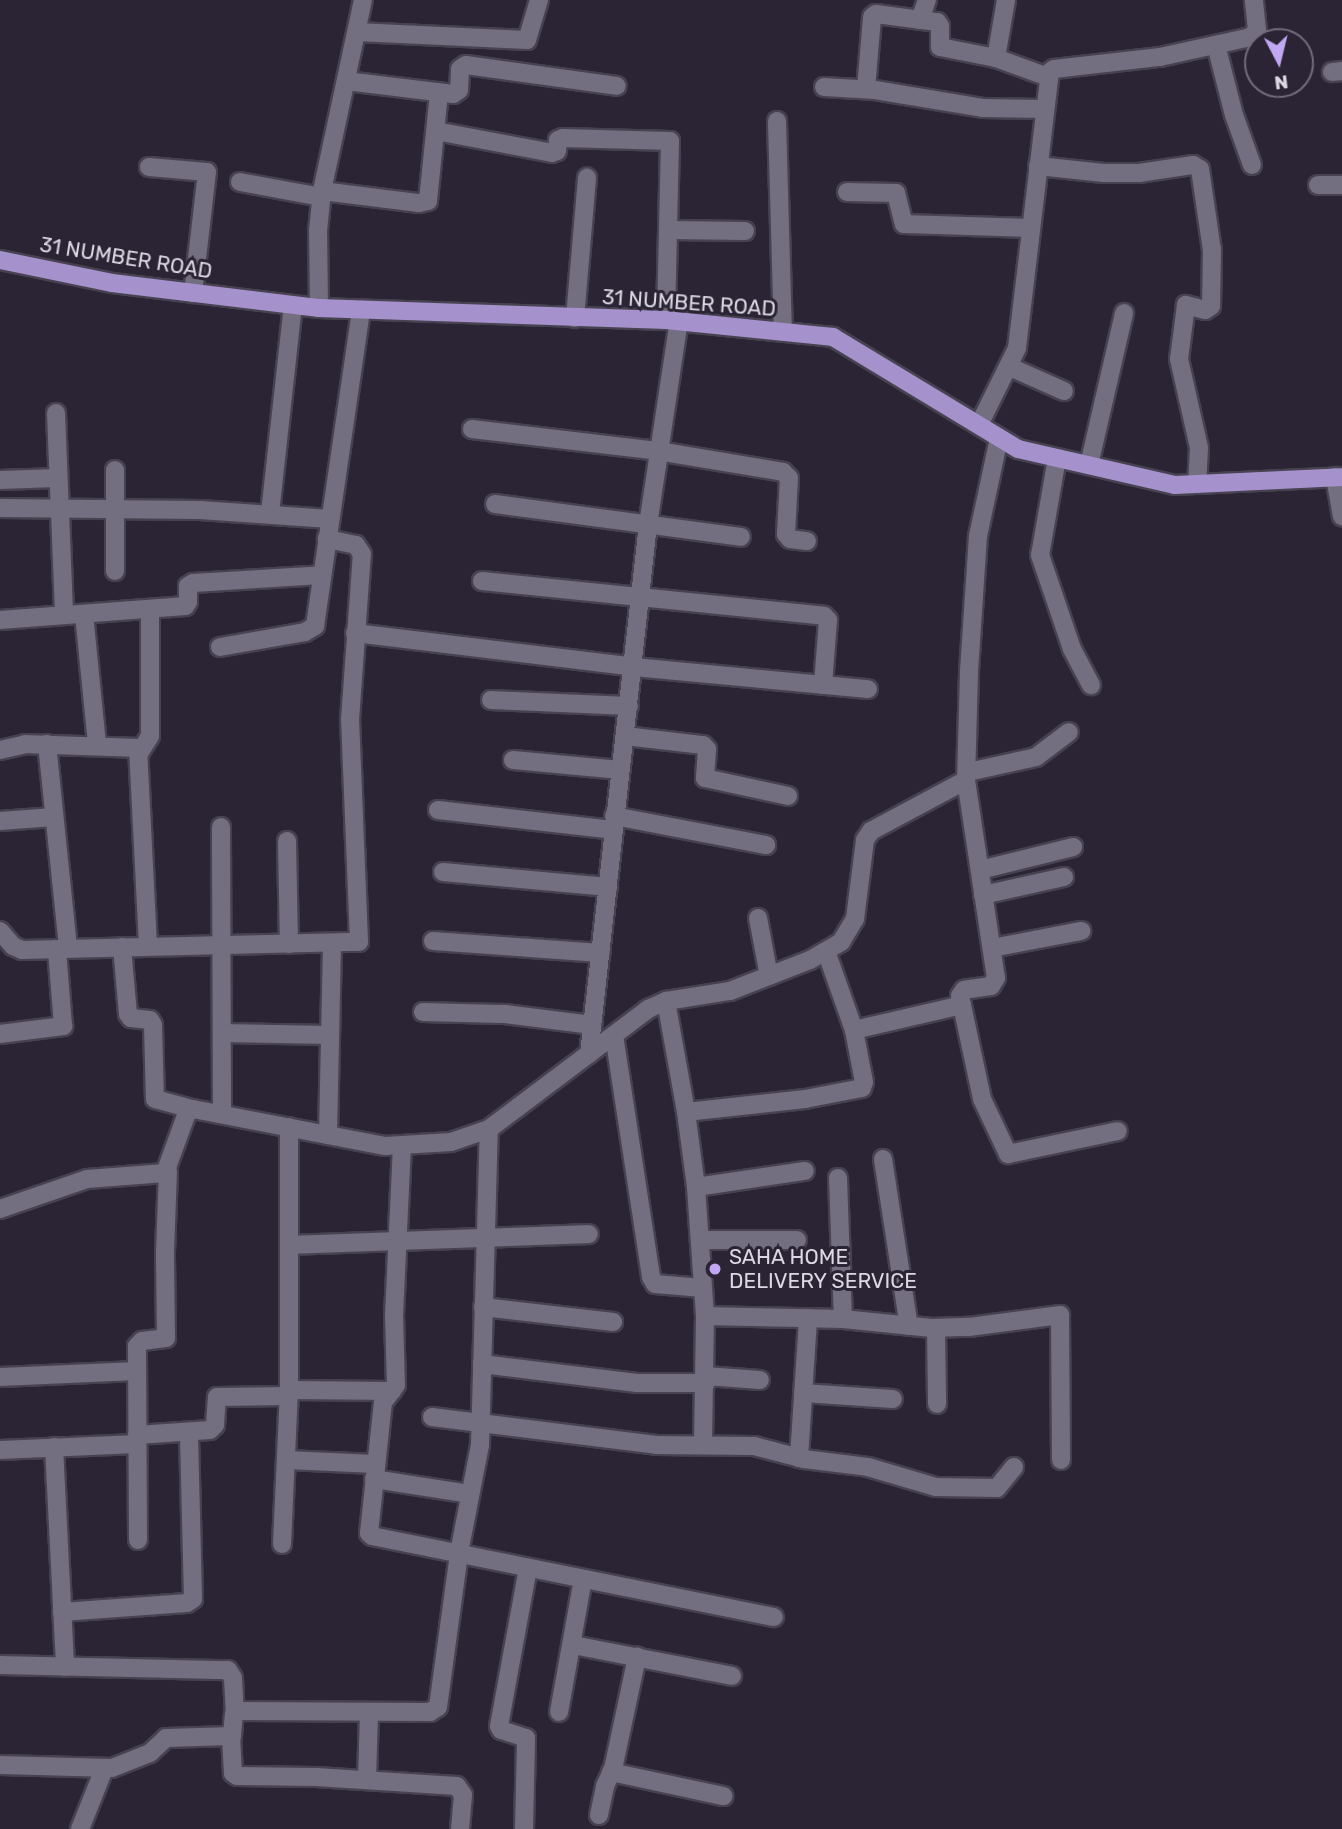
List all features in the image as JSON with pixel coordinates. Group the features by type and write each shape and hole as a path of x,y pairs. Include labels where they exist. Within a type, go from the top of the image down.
{"main road":[{"name":"31 NUMBER ROAD","path":"0,260 91,280 319,308 672,320 833,337 1018,449 1175,485 1339,477"}],"street":[{"path":"319,308 318,231 322,194 363,0"},
{"path":"356,32 527,40 539,0"},
{"path":"920,20 927,0"},
{"path":"996,58 1006,0"},
{"path":"979,425 1010,367 1017,348 1048,78 1054,69 1160,57 1255,35 1254,0"},
{"path":"866,89 873,15 940,24 940,47 996,58 1048,78"},
{"path":"1216,45 1234,115 1252,165"},
{"path":"346,81 457,93 460,69 466,65 617,86"},
{"path":"824,88 866,89 982,108 1045,109"},
{"path":"240,181 322,194 419,203 428,201 439,93"},
{"path":"777,121 783,332"},
{"path":"436,131 552,153 556,151 558,140 563,138 670,141 668,230 672,320 589,1054"},
{"path":"1038,166 1104,173 1139,173 1193,165 1200,169 1212,250 1211,306 1205,310 1186,305 1179,359 1199,448 1197,484"},
{"path":"149,167 207,172 193,293"},
{"path":"575,318 587,178"},
{"path":"1318,184 1342,185"},
{"path":"847,192 896,193 904,224 1031,228"},
{"path":"668,230 745,231"},
{"path":"270,513 293,305"},
{"path":"219,647 311,631 315,626 361,310"},
{"path":"1089,466 1124,313"},
{"path":"1010,367 1064,391"},
{"path":"56,413 57,509 64,615"},
{"path":"472,429 659,451 788,474 786,534 790,539 807,541"},
{"path":"999,438 978,536 969,671 967,776 995,983 964,990 960,996 978,1087 1000,1130 1006,1153 1118,1131"},
{"path":"1058,458 1040,555 1072,649 1091,685"},
{"path":"115,571 116,470"},
{"path":"1339,477 1342,516"},
{"path":"0,480 57,478"},
{"path":"495,504 741,537"},
{"path":"0,509 270,513 330,519"},
{"path":"0,931 17,948 332,944 360,940 350,720 362,554 355,545 327,539"},
{"path":"0,620 187,605 188,586 192,583 322,575"},
{"path":"482,581 827,617 823,685"},
{"path":"148,945 140,752 150,736 150,609"},
{"path":"84,614 97,745"},
{"path":"355,633 634,667 868,689"},
{"path":"491,700 629,706"},
{"path":"122,947 129,1017 152,1022 155,1099 328,1135 402,1146 451,1142 489,1129 648,1009 666,1001 730,991 826,951 841,942 855,919 865,839 871,831 967,776 1035,757 1069,732"},
{"path":"625,736 704,745 707,749 705,778 788,796"},
{"path":"0,751 16,745 47,744 134,746 140,752"},
{"path":"0,1034 63,1026 62,949 47,744"},
{"path":"513,760 621,770"},
{"path":"438,810 614,823 766,845"},
{"path":"0,821 54,817"},
{"path":"221,827 222,1114"},
{"path":"286,841 289,944"},
{"path":"980,870 1073,847"},
{"path":"443,872 608,887"},
{"path":"983,895 1064,877"},
{"path":"758,918 769,976"},
{"path":"992,948 1081,931"},
{"path":"433,941 601,953"},
{"path":"328,1135 332,944"},
{"path":"687,1112 805,1099 862,1088 864,1082 854,1030 826,951"},
{"path":"666,1001 687,1112 696,1187 705,1316 703,1445"},
{"path":"854,1030 962,1005"},
{"path":"423,1012 505,1014 593,1025"},
{"path":"222,1033 330,1035"},
{"path":"614,1035 651,1277 655,1284 704,1288"},
{"path":"138,1540 138,1342 166,1338 168,1171 187,1113 193,1109"},
{"path":"282,1544 287,1460 291,1245 289,1127"},
{"path":"235,1712 430,1712 438,1707 458,1553 481,1423 483,1240 489,1129"},
{"path":"402,1146 396,1243 396,1385 383,1402 367,1529 372,1536 774,1617"},
{"path":"883,1160 909,1326"},
{"path":"0,1209 87,1179 160,1175 168,1171"},
{"path":"696,1187 805,1171"},
{"path":"838,1178 843,1318"},
{"path":"291,1245 589,1234"},
{"path":"700,1240 797,1240"},
{"path":"483,1307 613,1322"},
{"path":"705,1316 843,1318 936,1328 969,1327 1060,1315 1061,1460"},
{"path":"799,1458 808,1318"},
{"path":"936,1328 937,1404"},
{"path":"482,1364 637,1383 760,1380"},
{"path":"0,1377 137,1371"},
{"path":"0,1450 137,1440 214,1428 217,1397 392,1391"},
{"path":"803,1393 893,1399"},
{"path":"432,1417 656,1445 754,1446 799,1458 868,1466 929,1486 972,1486 991,1490 1003,1484 1014,1467"},
{"path":"62,1612 187,1603 193,1599 189,1432"},
{"path":"54,1447 65,1667"},
{"path":"287,1460 374,1472 470,1494"},
{"path":"524,1829 526,1738 501,1730 499,1726 528,1568"},
{"path":"559,1712 583,1579"},
{"path":"573,1645 732,1675"},
{"path":"599,1815 637,1657"},
{"path":"0,1665 228,1670 233,1678 235,1712 234,1732 230,1736 166,1738 150,1753 120,1766 104,1769 0,1765"},
{"path":"366,1780 369,1713"},
{"path":"230,1736 233,1773 237,1776 457,1786 463,1794 460,1829"},
{"path":"80,1829 104,1769"},
{"path":"611,1772 723,1796"}],"place":[{"name":"SAHA HOME DELIVERY SERVICE","path":"715,1269"}]}
